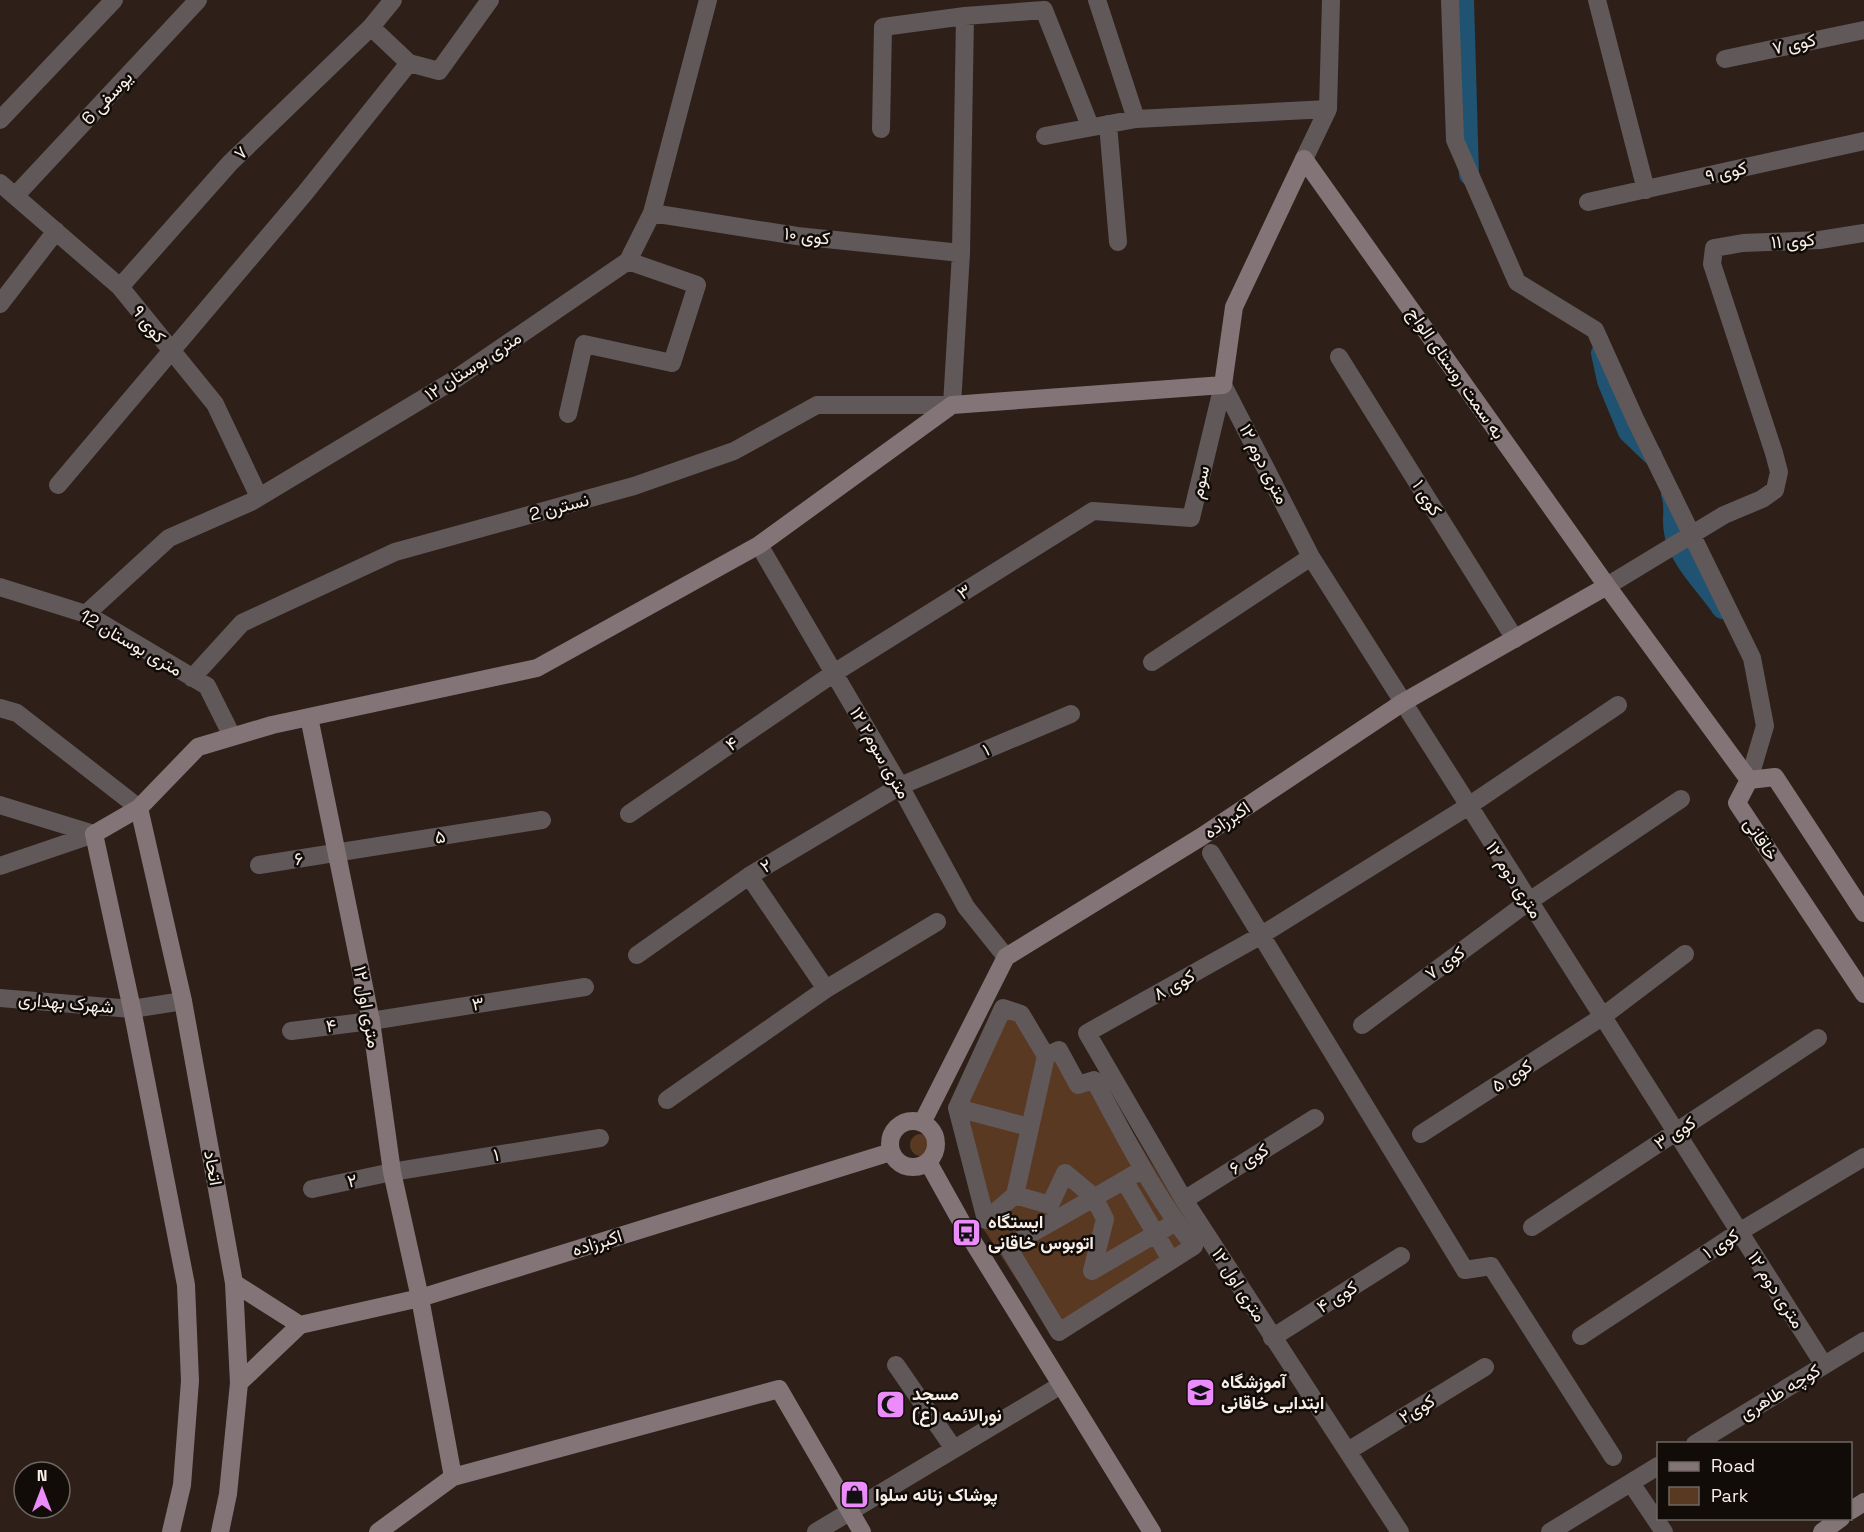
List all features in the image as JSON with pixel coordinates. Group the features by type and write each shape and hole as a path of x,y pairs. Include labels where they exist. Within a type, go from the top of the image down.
{"street":[{"path":"0,120 114,0"},
{"name":"یوسفی 6","path":"16,195 198,0"},
{"name":"۷","path":"120,287 230,164 371,27 393,0"},
{"path":"371,27 409,63 439,72 490,0"},
{"name":"۱۲ متری بوستان","path":"86,614 169,538 259,497 454,380 628,261 652,213 708,0"},
{"path":"1097,0 1136,119"},
{"path":"0,866 94,834 139,808 198,747 309,717 537,668 759,545 952,405 1223,385 1234,308 1328,109 1331,0"},
{"path":"1450,0 1455,140 1517,282 1595,330 1636,422 1752,658 1765,726 1749,780 1775,777 1864,913"},
{"path":"1597,0 1646,190"},
{"path":"881,129 883,27 965,16 1044,10 1090,126"},
{"path":"952,405 961,253 965,16"},
{"name":"کوی ۷","path":"1725,59 1864,30"},
{"path":"58,485 171,352 409,63"},
{"path":"1045,136 1136,119 1328,109"},
{"path":"1108,124 1118,242"},
{"name":"کوی ۹","path":"1588,202 1864,141"},
{"name":"به سمت روستای الواج","path":"1304,159 1607,586 1749,780"},
{"name":"کوی ۹","path":"0,183 120,287 215,404 259,497"},
{"name":"کوی ۱۰","path":"652,213 797,236 961,253"},
{"path":"0,304 56,231"},
{"name":"کوی ۱۱","path":"1693,534 1724,515 1762,499 1775,490 1778,481 1774,453 1712,264 1714,248 1722,245 1820,240 1864,233"},
{"path":"568,414 584,345 672,363 697,285 628,261"},
{"name":"کوی ۱","path":"1338,357 1515,639"},
{"name":"سوم","path":"1093,511 1191,518 1223,385"},
{"name":"۱۲ متری دوم","path":"1223,385 1311,557 1467,807 1824,1365"},
{"name":"نسترن 2","path":"192,678 242,623 395,552 634,486 734,451 818,405 952,405"},
{"name":"۳","path":"834,673 1093,511"},
{"path":"1607,586 1693,534"},
{"name":"۱۲ متری سوم۲","path":"759,545 900,786 966,907 1006,957"},
{"path":"1152,662 1311,557"},
{"name":"اکبرزاده","path":"1006,957 1201,837 1402,703 1607,586"},
{"name":"12 متری بوستان","path":"0,587 86,614 207,686 232,736"},
{"name":"۴","path":"629,814 834,673"},
{"name":"کوی ۸","path":"1087,1033 1260,936 1467,807 1618,705"},
{"path":"0,708 17,713 139,808"},
{"name":"۱","path":"900,786 1071,714"},
{"name":"۱۲ متری اول","path":"309,717 371,1021 393,1172 420,1298 453,1477"},
{"name":"خاقانی","path":"1749,780 1737,803 1864,994"},
{"name":"۲","path":"637,955 748,876 900,786"},
{"name":"کوی ۷","path":"1362,1025 1528,902 1681,799"},
{"path":"0,805 94,834"},
{"name":"اتحاد","path":"139,808 183,1001 234,1283 239,1383 228,1494 220,1532"},
{"name":"۵","path":"338,854 542,820"},
{"path":"94,834 132,1009 186,1286 190,1381 182,1485 171,1532"},
{"path":"1211,853 1465,1270 1491,1266 1613,1457"},
{"name":"۶","path":"259,865 338,854"},
{"path":"748,876 826,988"},
{"path":"667,1100 826,988 938,922"},
{"name":"کوی ۵","path":"1421,1134 1602,1017 1685,954"},
{"path":"922,1123 1006,957"},
{"name":"۳","path":"371,1021 585,987"},
{"name":"شهرک بهداری","path":"0,998 132,1009 183,1001"},
{"path":"1003,1008 1021,1014 1046,1056 1016,1195 987,1220 957,1108 1003,1008"},
{"name":"۴","path":"291,1031 371,1021"},
{"name":"۱۲ متری اول","path":"1087,1033 1184,1200 1400,1532"},
{"name":"کوی ۳","path":"1532,1227 1818,1038"},
{"path":"1046,1056 1059,1050 1078,1085 1094,1080 1143,1169 1194,1246 1059,1332 1008,1247 1143,1169"},
{"path":"957,1108 1029,1127"},
{"name":"کوی ۶","path":"1184,1200 1315,1118"},
{"path":"906,1123 922,1123 928,1127 936,1141 936,1149 928,1162 921,1166 900,1164 891,1152 891,1137 894,1131 906,1123"},
{"name":"۱","path":"393,1172 600,1138"},
{"name":"اکبرزاده","path":"300,1325 420,1298 891,1152"},
{"name":"کوی ۱","path":"1581,1336 1739,1232 1864,1158"},
{"path":"928,1162 967,1232 1152,1532"},
{"name":"۲","path":"312,1189 393,1172"},
{"path":"1016,1195 1050,1205 1065,1173 1094,1197 1106,1219 1092,1271 1176,1222"},
{"path":"1124,1180 1171,1260"},
{"name":"کوی ۴","path":"1272,1338 1401,1256"},
{"path":"234,1283 300,1325 239,1383"},
{"name":"کوچه طاهری","path":"1697,1442 1864,1341"},
{"path":"896,1365 954,1449"},
{"name":"کوی۲","path":"1348,1450 1485,1367"},
{"path":"816,1532 1061,1385"},
{"path":"378,1532 453,1477 778,1389 862,1532"},
{"path":"1550,1532 1657,1467"},
{"path":"1631,1483 1664,1532"},
{"path":"1822,1532 1837,1520"}],"green space":[{"path":"999,1000 1083,1076 1096,1073 1203,1247 1056,1340 979,1222 950,1105"},
{"path":"921,1134 929,1137 932,1145 929,1153 921,1156 913,1153 910,1145 913,1137"}],"waterway":[{"path":"1464,0 1469,175"},
{"path":"1601,353 1607,381 1628,432 1652,455"},
{"path":"1671,494 1674,532 1681,553 1722,609"}],"place":[{"name":"ایستگاه اتوبوس خاقانی","path":"967,1232"},
{"name":"آموزشگاه ابتدایی خاقانی","path":"1200,1392"},
{"name":"مسجد نورالائمه (ع)","path":"891,1404"},
{"name":"پوشاک زنانه سلوا","path":"854,1495"}]}
